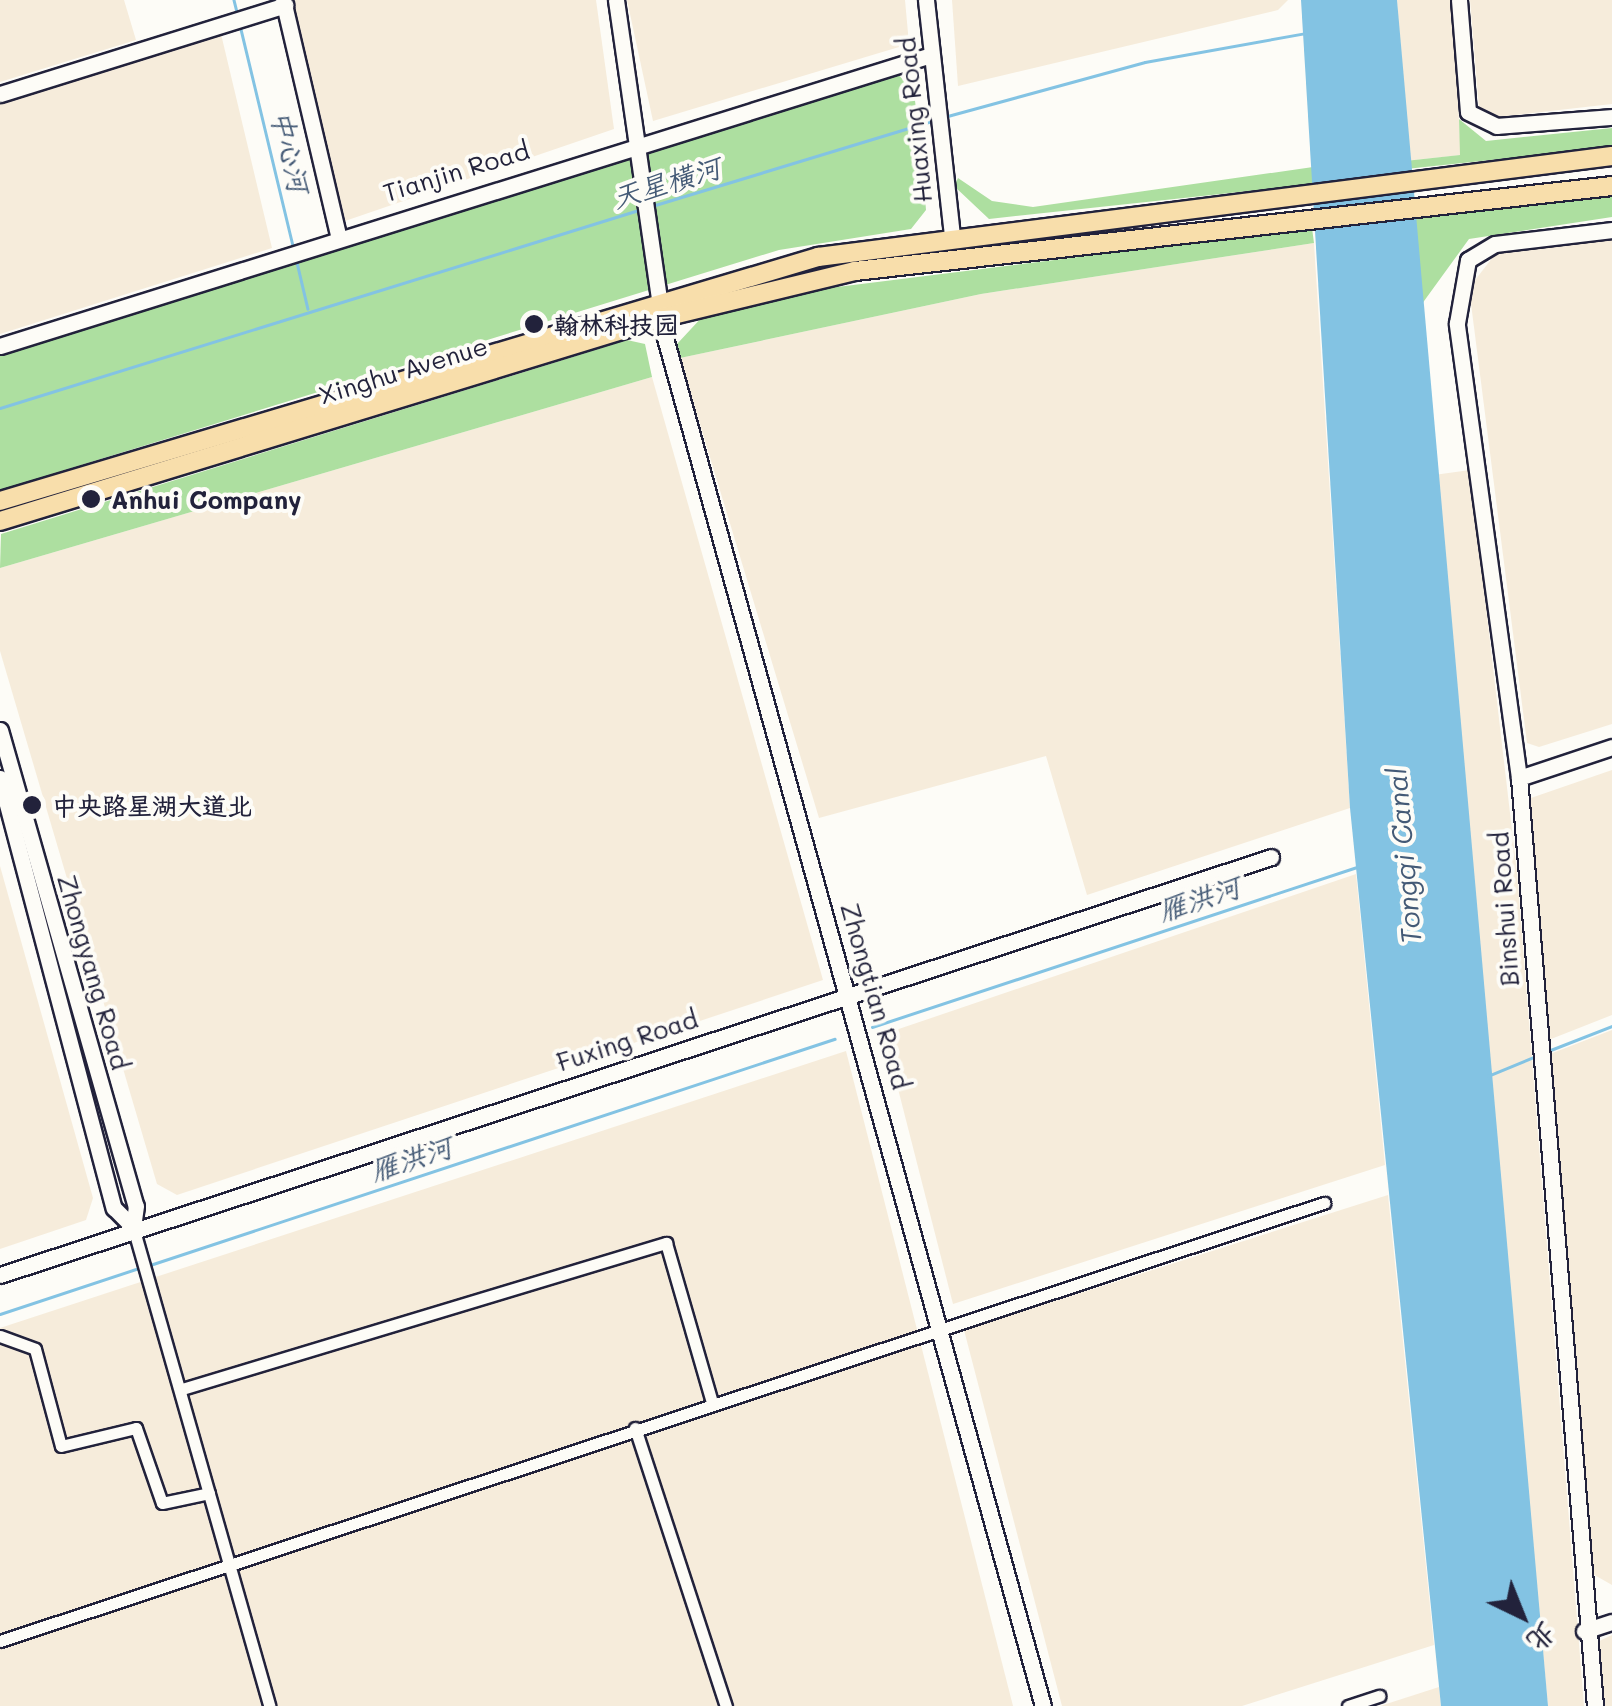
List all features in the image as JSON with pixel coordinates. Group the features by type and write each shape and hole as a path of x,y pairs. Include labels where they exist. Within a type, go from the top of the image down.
{"main road":[{"name":"Xinghu Avenue","path":"0,500 659,309 952,235 1612,156"},
{"name":"Xinghu Avenue","path":"0,521 659,309 952,254 1181,235 1612,186"}],"street":[{"name":"Zhongtian Road","path":"616,0 659,309 1043,1706"},
{"name":"Huaxing Road","path":"926,0 952,235"},
{"path":"1459,0 1468,112 1497,126 1612,116"},
{"path":"0,94 254,15 284,2 338,234"},
{"name":"Tianjin Road","path":"0,346 281,252 635,141 931,55"},
{"name":"Binshui Road","path":"1596,1706 1584,1631 1519,778 1458,323 1468,260 1494,244 1612,230"},
{"name":"Zhongyang Road","path":"0,730 136,1206 133,1227"},
{"path":"1519,778 1612,747"},
{"path":"0,778 114,1208 133,1227 154,1292 268,1706"},
{"name":"Fuxing Road","path":"0,1275 133,1227 1271,857"},
{"path":"0,1641 941,1326 1324,1203"},
{"path":"182,1389 666,1243 712,1402"},
{"path":"0,1336 36,1349 61,1446 136,1428 162,1503 209,1493"},
{"path":"635,1428 726,1706"},
{"path":"1584,1631 1612,1622"},
{"path":"1348,1706 1379,1696"}],"shaded area":[{"path":"0,0 124,0 136,40 0,82"},
{"path":"292,0 596,0 614,129 345,221"},
{"path":"627,0 905,0 909,44 653,121"},
{"path":"952,0 1288,0 1278,10 958,86"},
{"path":"1397,0 1452,0 1461,155 1405,161"},
{"path":"1470,0 1612,0 1612,104 1490,118 1479,108"},
{"path":"221,34 272,248 0,334 0,104"},
{"path":"1612,235 1612,724 1539,747 1527,743 1469,288 1496,253"},
{"path":"1314,243 1350,808 1087,895 1046,756 819,818 680,358 981,294"},
{"path":"652,377 823,980 177,1195 157,1184 0,651 0,568"},
{"path":"1470,470 1517,873 1584,1706 1548,1706 1434,475"},
{"path":"1612,770 1612,1015 1546,1041 1528,799"},
{"path":"0,866 93,1198 86,1220 0,1249"},
{"path":"1356,874 1385,1165 953,1304 884,1034"},
{"path":"1612,1030 1612,1585 1591,1573 1550,1054"},
{"path":"846,1051 1013,1706 0,1706 0,1328"},
{"path":"1388,1195 1434,1645 1242,1706 1062,1706 964,1330"},
{"path":"1612,1635 1612,1706 1599,1706 1595,1643"},
{"path":"1439,1687 1441,1706 1380,1706"}],"green space":[{"path":"898,74 914,93 921,147 926,210 911,229 779,250 0,490 0,355"},
{"path":"1459,119 1486,141 1612,128 1612,147 1406,169 1405,161 1460,155"},
{"path":"1313,167 1313,184 989,219 954,186 958,178 992,201 1033,207"},
{"path":"1612,192 1612,217 1469,239 1419,308 1409,217"},
{"path":"1312,228 1314,243 981,294 680,358 677,344 704,315 797,292"},
{"path":"627,340 645,344 652,377 0,568 1,534"}],"water":[{"name":"Tongqi Canal","path":"1301,0 1397,0 1548,1706 1441,1706 1350,808"}],"waterway":[{"name":"中心河","path":"234,0 237,12"},
{"name":"中心河","path":"240,25 293,246"},
{"name":"天星横河","path":"944,117 1145,62 1306,33"},
{"name":"天星横河","path":"652,206 931,121"},
{"name":"天星横河","path":"0,408 639,210"},
{"name":"中心河","path":"296,258 308,309"},
{"name":"雁洪河","path":"872,1027 1357,867"},
{"path":"1548,1051 1612,1026"},
{"name":"雁洪河","path":"147,1266 834,1039"},
{"path":"1488,1076 1536,1056"},
{"name":"雁洪河","path":"0,1314 139,1268"}],"place":[{"name":"翰林科技园","path":"534,324"},
{"name":"Anhui Company","path":"91,499"},
{"name":"中央路星湖大道北","path":"32,805"}]}
